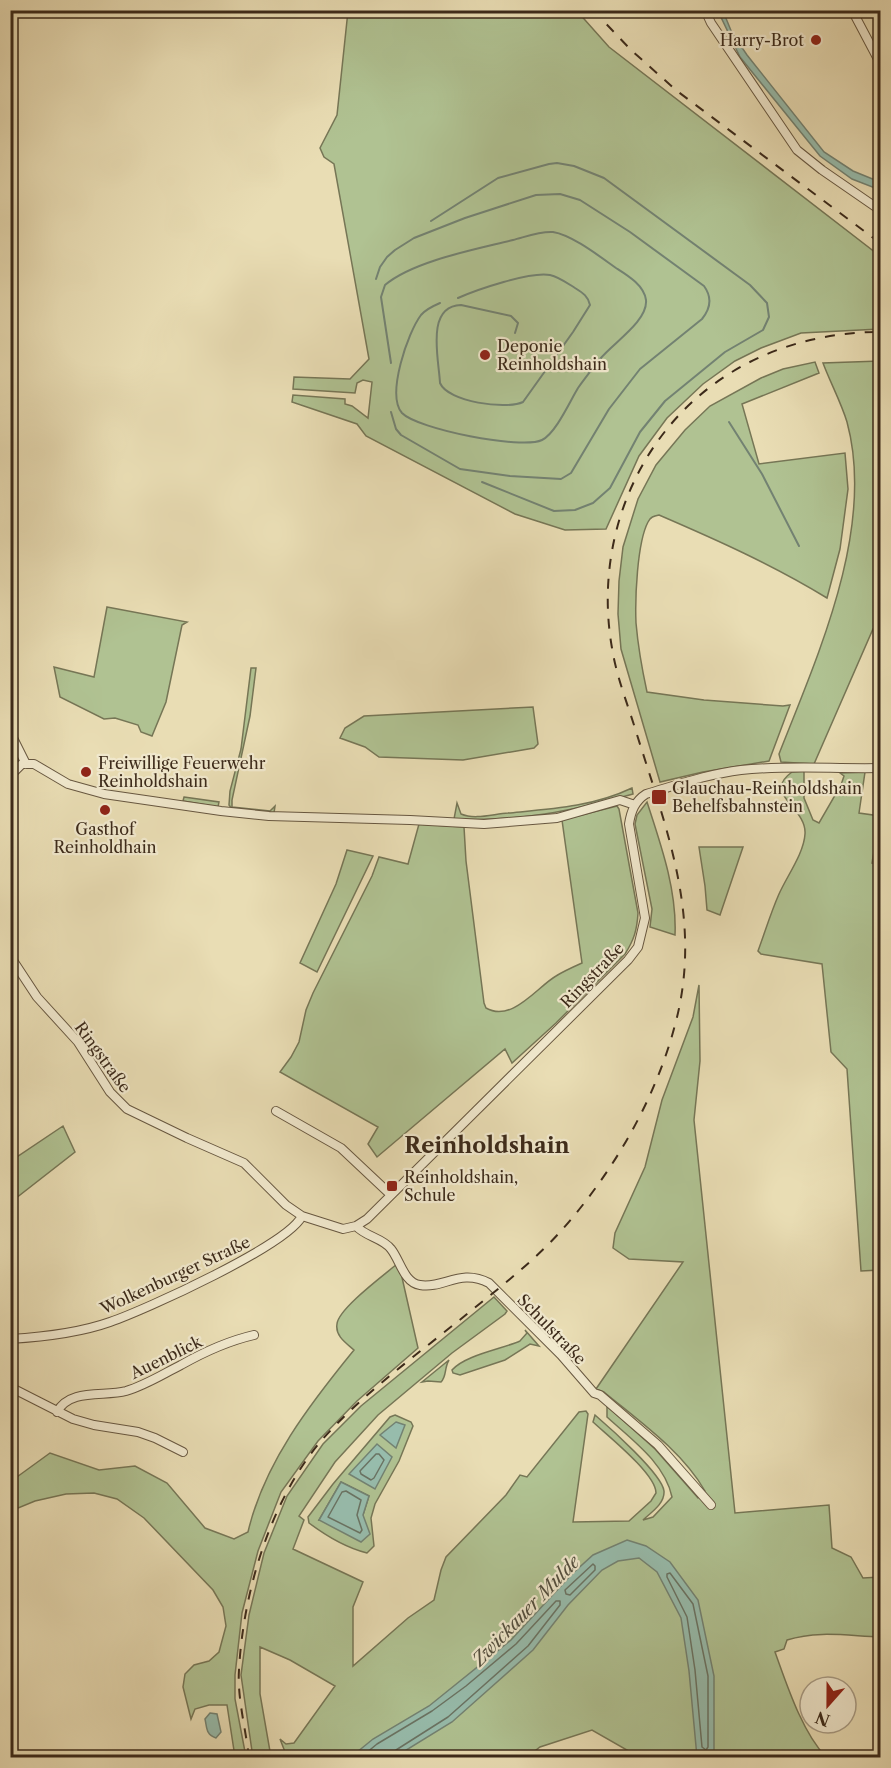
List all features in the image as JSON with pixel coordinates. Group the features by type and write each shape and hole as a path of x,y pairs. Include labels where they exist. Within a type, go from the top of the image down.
{"street":[{"path":"705,10 711,23 798,150 822,170 880,210"},
{"path":"852,10 880,63"},
{"path":"10,732 26,764"},
{"path":"10,776 22,764 34,764 68,784 104,794 222,812 269,816 484,824 557,818 620,800 635,805 646,794 703,776 740,770 783,767 880,768"},
{"name":"Ringstraße","path":"10,956 38,997 78,1042 120,1104 143,1119 244,1162 286,1205 302,1216 338,1228 356,1226 367,1219 628,960 638,946 645,918 629,824 635,805"},
{"path":"276,1111 341,1148 391,1195"},
{"name":"Wolkenburger Straße","path":"10,1339 78,1331 120,1318 260,1251 292,1229 302,1216"},
{"name":"Schulstraße","path":"356,1226 363,1234 390,1247 410,1280 415,1284 426,1286 465,1277 489,1283 561,1355 594,1393 600,1395 658,1445 711,1505"},
{"name":"Auenblick","path":"57,1412 64,1403 77,1397 126,1391 232,1340 254,1335"},
{"path":"10,1387 57,1412 84,1423 138,1432 183,1452"}],"shaded area":[{"path":"348,11 577,11 609,47 880,256 880,329 801,333 761,348 735,361 703,384 667,418 639,456 606,529 565,530 515,514 366,436 357,424 292,402 293,395 345,399 345,404 352,406 368,418 372,382 363,380 357,383 355,393 293,389 294,377 350,379 369,359 334,164 324,157 320,148 337,115"},
{"path":"880,361 880,631 873,629 814,764 781,762 779,754 825,635 838,592 848,548 854,505 854,463 847,422 823,363"},
{"path":"815,362 819,373 742,404 759,464 845,453 848,489 840,549 827,598 765,564 659,515 650,519 644,531 638,571 636,623 647,692 704,700 790,705 769,761 660,782 621,649 618,614 623,547 638,499 656,465 685,430 710,406 761,378 783,369"},
{"path":"107,607 187,622 182,625 166,702 152,736 141,732 138,725 115,718 104,719 60,697 54,667 94,677"},
{"path":"251,668 256,668 250,716 232,807 270,811 275,806 274,813 232,809 229,805 230,791 241,749"},
{"path":"533,707 538,744 534,748 463,760 379,757 365,747 340,738 345,728 364,716"},
{"path":"10,740 18,759 10,771"},
{"path":"804,771 804,798 813,820 819,823 841,785 844,776 840,773 865,772 859,813 880,816 872,863 880,864 880,1270 861,1271 847,1069 831,1052 822,964 761,954 758,951 779,894 802,849 805,834 804,824 783,794 781,787 792,772"},
{"path":"632,788 633,794 545,814 500,819 454,819 457,803 461,814 472,817 484,816 587,803"},
{"path":"184,797 219,802 218,807 183,801"},
{"path":"647,802 671,884 675,935 650,927 652,909 635,824 637,815"},
{"path":"617,806 638,913 633,939 625,954 512,1063 505,1049 377,1157 368,1144 378,1127 280,1072 299,1042 306,1010 313,993 372,876 379,857 408,864 419,824 464,827 466,861 484,1003 486,1008 505,1011 524,1002 556,976 582,963 562,820"},
{"path":"699,847 743,847 720,915 707,910"},
{"path":"347,850 373,856 317,972 300,963 336,884"},
{"path":"699,985 700,1061 694,1120 735,1513 829,1505 832,1548 851,1557 863,1578 880,1577 880,1637 810,1635 787,1640 784,1649 775,1652 798,1712 798,1735 810,1735 826,1757 639,1757 592,1730 540,1747 527,1757 287,1757 280,1739 286,1744 294,1743 335,1686 290,1660 260,1647 260,1694 271,1757 253,1758 241,1675 249,1615 264,1553 287,1496 323,1444 361,1406 494,1297 507,1311 505,1314 452,1353 378,1415 335,1462 299,1516 304,1520 293,1549 363,1582 353,1607 353,1666 408,1618 434,1600 446,1557 506,1495 520,1475 527,1477 579,1412 586,1411 588,1414 573,1522 629,1521 651,1501 656,1493 654,1485 640,1466 593,1422 595,1415 634,1451 661,1483 664,1496 656,1508 643,1520 653,1517 672,1497 655,1463 607,1417 607,1406 655,1449 698,1498 705,1491 684,1463 659,1437 604,1392 596,1389 683,1262 629,1259 613,1248 615,1233 645,1167 662,1100 693,1017"},
{"path":"63,1126 75,1152 11,1202 11,1161"},
{"path":"397,1264 418,1348 357,1401 318,1441 281,1492 258,1551 242,1613 235,1675 235,1699 246,1757 235,1757 227,1705 209,1705 195,1709 191,1719 183,1687 185,1674 194,1665 209,1661 219,1652 226,1626 223,1607 213,1590 144,1518 117,1499 94,1493 66,1494 35,1501 11,1511 10,1482 50,1453 99,1470 135,1466 167,1483 205,1528 234,1539 248,1532 265,1482 290,1435 354,1350 338,1332 339,1318 353,1301"},
{"path":"525,1330 539,1346 530,1344 505,1360 460,1375 453,1373 452,1370 466,1360 520,1341 527,1333"},
{"path":"449,1360 441,1382 422,1382"},
{"path":"395,1415 411,1422 413,1426 399,1461 375,1504 371,1518 374,1546 367,1553 329,1536 309,1523 308,1517 390,1417","holes":["341,1482 369,1496 363,1515 319,1520"]}],"water":[{"path":"718,11 723,11 732,33 747,55 824,152 853,171 880,182 880,190 852,179 820,156 740,57"},
{"path":"396,1422 405,1425 396,1448 380,1435"},
{"path":"377,1444 392,1457 375,1489 349,1474"},
{"path":"341,1482 369,1496 363,1515 370,1534 361,1542 319,1520"},
{"path":"627,1540 646,1546 670,1562 698,1600 714,1676 714,1757 697,1757 689,1671 681,1618 657,1572 639,1558 618,1561 602,1570 568,1605 533,1650 452,1722 395,1757 351,1757 373,1739 429,1706 511,1640 572,1574 593,1555"},
{"path":"210,1713 217,1714 221,1732 216,1738 210,1735 207,1728 205,1719"}],"waterway":[{"path":"431,221 498,178 549,164 574,166 604,178 750,285 767,303 769,317 763,330 725,352 665,401 640,432 610,488 593,503 575,510 554,511 482,482"},
{"path":"376,279 387,257 414,238 465,218 536,195 560,194 580,200 630,232 704,286 709,298 709,307 702,319 640,369 609,409 571,473 561,479 510,476 460,469 401,435 396,429 391,412"},
{"path":"391,363 381,297 385,285 412,269 428,263 533,234 553,232 577,242 634,281 642,290 646,300 645,308 636,324 592,369 552,431 542,440 531,442 470,436 427,425 402,413 396,392 405,349 421,315 427,309 440,303"},
{"path":"458,298 504,282 530,276 550,275 566,282 585,295 590,305 523,402 491,405 465,399 445,390 440,383 437,348 438,324 442,314 450,308 461,305 511,316 518,323 515,333"},
{"path":"729,422 762,474 799,546"}],"railway":[{"path":"593,10 631,50 677,91 880,243"},
{"path":"249,1758 239,1691 239,1670 246,1610 262,1549 287,1491 321,1441 354,1407 527,1264 550,1243 579,1210 614,1161 644,1109 675,1025 683,986 685,947 683,910 677,873 658,799 616,667 608,616 608,584 612,552 619,521 630,492 661,436 702,393 724,377 748,363 799,343 852,333 880,332"}],"place":[{"name":"Harry-Brot","path":"816,40"},
{"name":"Deponie Reinholdshain","path":"485,355"},
{"name":"Freiwillige Feuerwehr Reinholdshain","path":"86,772"},
{"name":"Glauchau-Reinholdshain Behelfsbahnstein","path":"659,797"},
{"name":"Gasthof Reinholdhain","path":"105,810"},
{"name":"Reinholdshain, Schule","path":"392,1186"}],"district":[{"name":"Reinholdshain","path":"487,1145"}],"water label":[{"name":"Zwickauer Mulde","path":"526,1611"}]}
